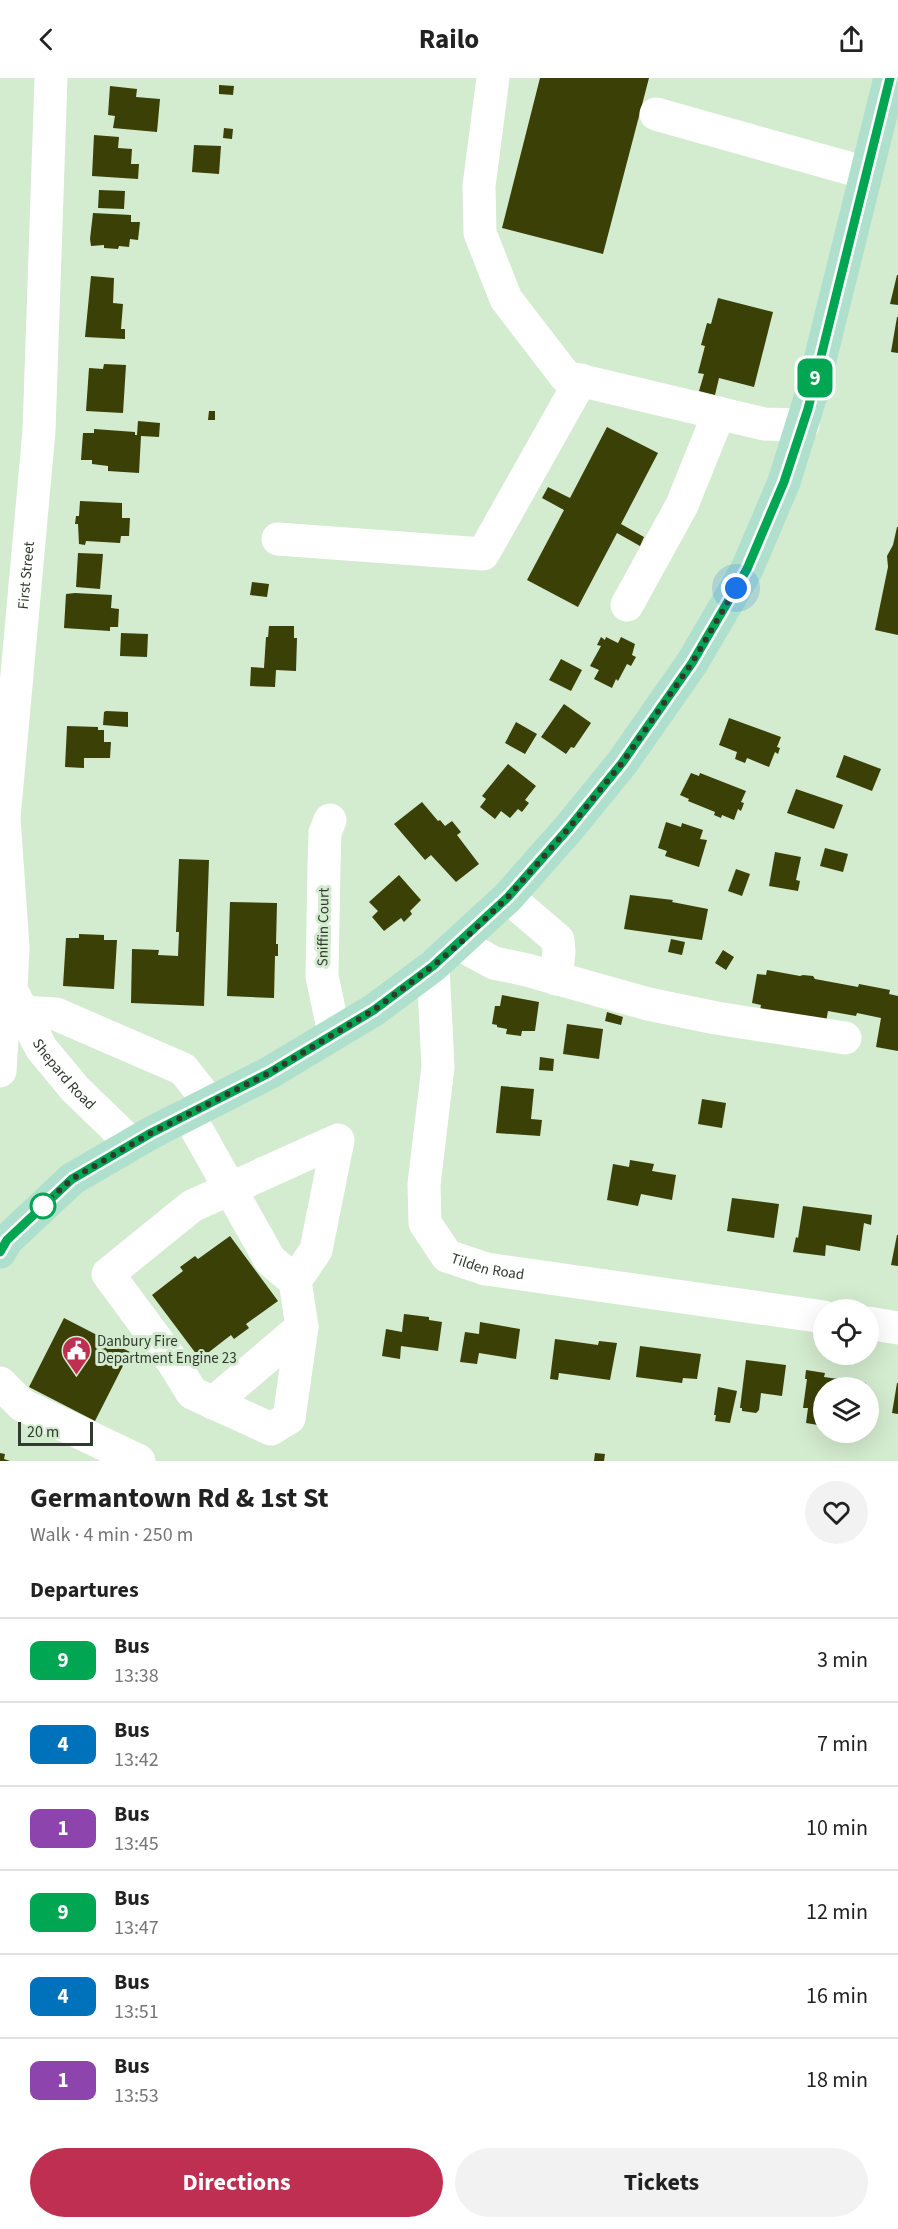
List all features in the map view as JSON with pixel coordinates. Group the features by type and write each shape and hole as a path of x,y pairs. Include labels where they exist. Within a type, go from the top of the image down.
{"main road":[{"path":"2,1237 72,1179 132,1144 269,1073 374,1010 433,966 508,897 622,763 692,663 747,569 784,482 803,425 890,78"}],"street":[{"name":"First Street","path":"0,1071 3,1022 16,1001 2,812 39,431 51,78"},
{"path":"493,78 479,186 480,233 506,299 566,377 764,424 803,425"},
{"path":"656,114 866,173"},
{"path":"278,539 483,554 581,380"},
{"path":"627,606 682,505 719,413"},
{"name":"Sniffin Court","path":"330,820 325,833 322,976 334,1033"},
{"path":"508,897 558,940 560,952 556,979"},
{"path":"459,944 494,963 659,1007 844,1038"},
{"name":"Tilden Road","path":"433,966 438,1066 424,1184 425,1223 447,1256 486,1269 813,1315"},
{"path":"16,1001 56,1014 183,1070 230,1188 270,1260 295,1281 302,1327 289,1418 271,1429 202,1398 108,1274 192,1206 230,1188 338,1140 316,1250 295,1281"},
{"name":"Shepard Road","path":"16,1001 41,1048 75,1089 132,1144"},
{"path":"879,1325 898,1328"},
{"path":"202,1398 302,1327"},
{"path":"0,1383 21,1405 139,1461"}],"building":[{"path":"540,78 649,78 603,254 502,228"},
{"path":"219,85 234,86 233,95 219,94"},
{"path":"110,86 137,89 136,97 160,99 157,132 113,128 115,116 108,115"},
{"path":"224,128 233,129 232,139 223,138"},
{"path":"94,135 119,137 118,148 132,149 131,164 139,164 138,179 92,176"},
{"path":"194,145 221,146 219,174 192,172"},
{"path":"99,190 125,191 124,209 98,208"},
{"path":"93,213 131,215 131,222 140,222 138,240 130,239 129,247 119,246 118,249 104,248 104,245 91,246"},
{"path":"898,275 898,305 890,304"},
{"path":"91,276 114,278 113,303 123,304 121,329 125,329 125,339 85,337"},
{"path":"718,298 773,312 754,387 719,378 715,395 699,391 704,374 698,373 705,346 701,345 707,323 711,324"},
{"path":"898,317 898,353 891,352"},
{"path":"104,364 126,365 123,413 86,411 89,368 103,369"},
{"path":"209,411 215,411 215,420 208,420"},
{"path":"138,421 160,423 159,437 141,436 139,473 108,471 108,466 92,464 92,460 81,460 83,433 94,433 94,429 135,432 137,435"},
{"path":"607,427 658,453 621,524 644,537 640,546 617,533 578,607 527,580 564,510 542,498 548,487 570,498"},
{"path":"80,501 122,503 122,518 130,518 129,536 121,536 120,543 86,541 85,545 79,544 78,524 75,524 76,516 79,516"},
{"path":"897,527 898,635 875,630 888,567 887,556 893,545"},
{"path":"78,553 103,554 100,589 76,587"},
{"path":"252,582 269,584 267,597 250,595"},
{"path":"66,594 112,595 111,608 119,609 118,627 110,627 110,631 64,628"},
{"path":"269,626 294,626 294,638 297,638 296,671 276,670 275,687 250,686 251,667 264,668"},
{"path":"121,633 148,634 147,657 120,656"},
{"path":"601,637 618,643 621,637 635,644 632,655 636,657 631,666 627,664 612,688 594,679 599,670 590,666 601,646 597,645"},
{"path":"561,659 582,670 571,691 549,680"},
{"path":"564,704 591,723 574,748 571,747 566,754 541,737"},
{"path":"106,711 128,712 128,727 103,725"},
{"path":"729,718 781,737 777,747 780,748 778,754 775,752 769,767 747,758 745,763 735,759 737,752 719,745"},
{"path":"516,722 537,734 525,754 505,743"},
{"path":"67,726 98,727 98,730 104,730 104,742 111,742 110,758 84,758 84,768 65,767"},
{"path":"844,755 881,769 872,791 836,777"},
{"path":"508,764 536,786 525,800 529,803 522,812 518,809 510,818 501,811 495,819 480,807 486,799 482,796"},
{"path":"691,773 699,776 700,773 746,791 741,802 744,803 741,811 738,809 734,820 722,815 721,818 714,815 715,812 688,801 689,799 680,795"},
{"path":"796,789 843,805 834,829 787,813"},
{"path":"422,802 445,826 452,821 461,832 457,835 479,864 456,882 431,855 425,860 394,824"},
{"path":"666,822 681,827 682,823 703,830 700,839 707,840 699,867 665,856 667,851 658,848"},
{"path":"825,848 848,854 843,872 820,866"},
{"path":"775,852 801,857 796,880 800,881 798,891 769,886"},
{"path":"179,859 209,860 204,1006 131,1003 132,949 159,950 158,955 178,956 179,932 176,932"},
{"path":"736,869 750,874 742,896 728,891"},
{"path":"399,875 421,900 410,911 412,914 404,922 401,918 384,931 372,917 378,911 369,902"},
{"path":"630,895 673,900 672,902 708,909 702,940 624,929"},
{"path":"230,902 277,903 278,956 275,956 274,998 227,996"},
{"path":"79,934 104,935 104,940 117,940 114,989 63,986 66,938 79,938"},
{"path":"671,939 685,942 682,955 668,952"},
{"path":"723,950 734,957 726,970 715,963"},
{"path":"767,970 813,976 815,979 858,987 859,984 890,990 889,994 898,996 898,1051 876,1047 881,1018 857,1013 856,1016 828,1011 826,1022 760,1010 761,1005 752,1003 757,974 766,975"},
{"path":"502,995 539,1002 535,1031 522,1031 521,1036 506,1034 507,1029 492,1024 495,1006 500,1006"},
{"path":"607,1012 623,1017 621,1025 605,1021"},
{"path":"567,1024 603,1029 599,1059 563,1054"},
{"path":"540,1057 554,1059 553,1071 539,1070"},
{"path":"501,1086 534,1089 531,1119 542,1120 540,1136 496,1133"},
{"path":"702,1099 726,1103 722,1128 698,1124"},
{"path":"630,1160 654,1164 652,1171 676,1175 672,1200 641,1194 638,1206 607,1200 613,1164 629,1167"},
{"path":"732,1198 779,1204 774,1238 727,1231"},
{"path":"803,1206 872,1215 871,1225 864,1223 860,1251 826,1245 825,1256 793,1252 796,1237 798,1238"},
{"path":"898,1235 898,1266 891,1265"},
{"path":"230,1236 278,1301 246,1324 249,1328 234,1339 231,1335 200,1359 152,1295 183,1271 180,1267 195,1256 198,1259"},
{"path":"404,1314 429,1317 429,1320 442,1322 438,1351 401,1346 400,1359 382,1356 386,1329 402,1332"},
{"path":"64,1318 130,1352 95,1421 29,1387"},
{"path":"480,1322 520,1329 516,1359 479,1353 477,1364 460,1362 465,1332 479,1334"},
{"path":"555,1339 598,1345 599,1341 617,1343 610,1380 559,1373 558,1380 550,1379"},
{"path":"640,1346 701,1354 697,1379 683,1378 682,1383 636,1377"},
{"path":"746,1360 786,1365 782,1396 761,1393 759,1410 756,1413 742,1411 740,1408"},
{"path":"806,1370 825,1373 824,1377 813,1377 813,1424 806,1423 808,1408 803,1408 807,1379 805,1379"},
{"path":"898,1383 898,1414 892,1413"},
{"path":"718,1387 737,1391 730,1423 715,1421"},
{"path":"0,1453 5,1454 4,1459 10,1461 0,1461"},
{"path":"595,1453 605,1454 604,1461 594,1461"}],"bus line":[{"name":"9","path":"0,1252 7,1240 72,1179 151,1133 269,1073 374,1010 433,966 508,897 622,763 692,663 747,569 784,482 808,409 890,78"}],"place":[{"name":"Danbury Fire Department Engine 23","path":"76,1376"}],"route":[{"path":"43,1206 39,1209 72,1179 151,1133 269,1073 374,1010 459,944 508,897 622,763 692,663 736,588"}]}
